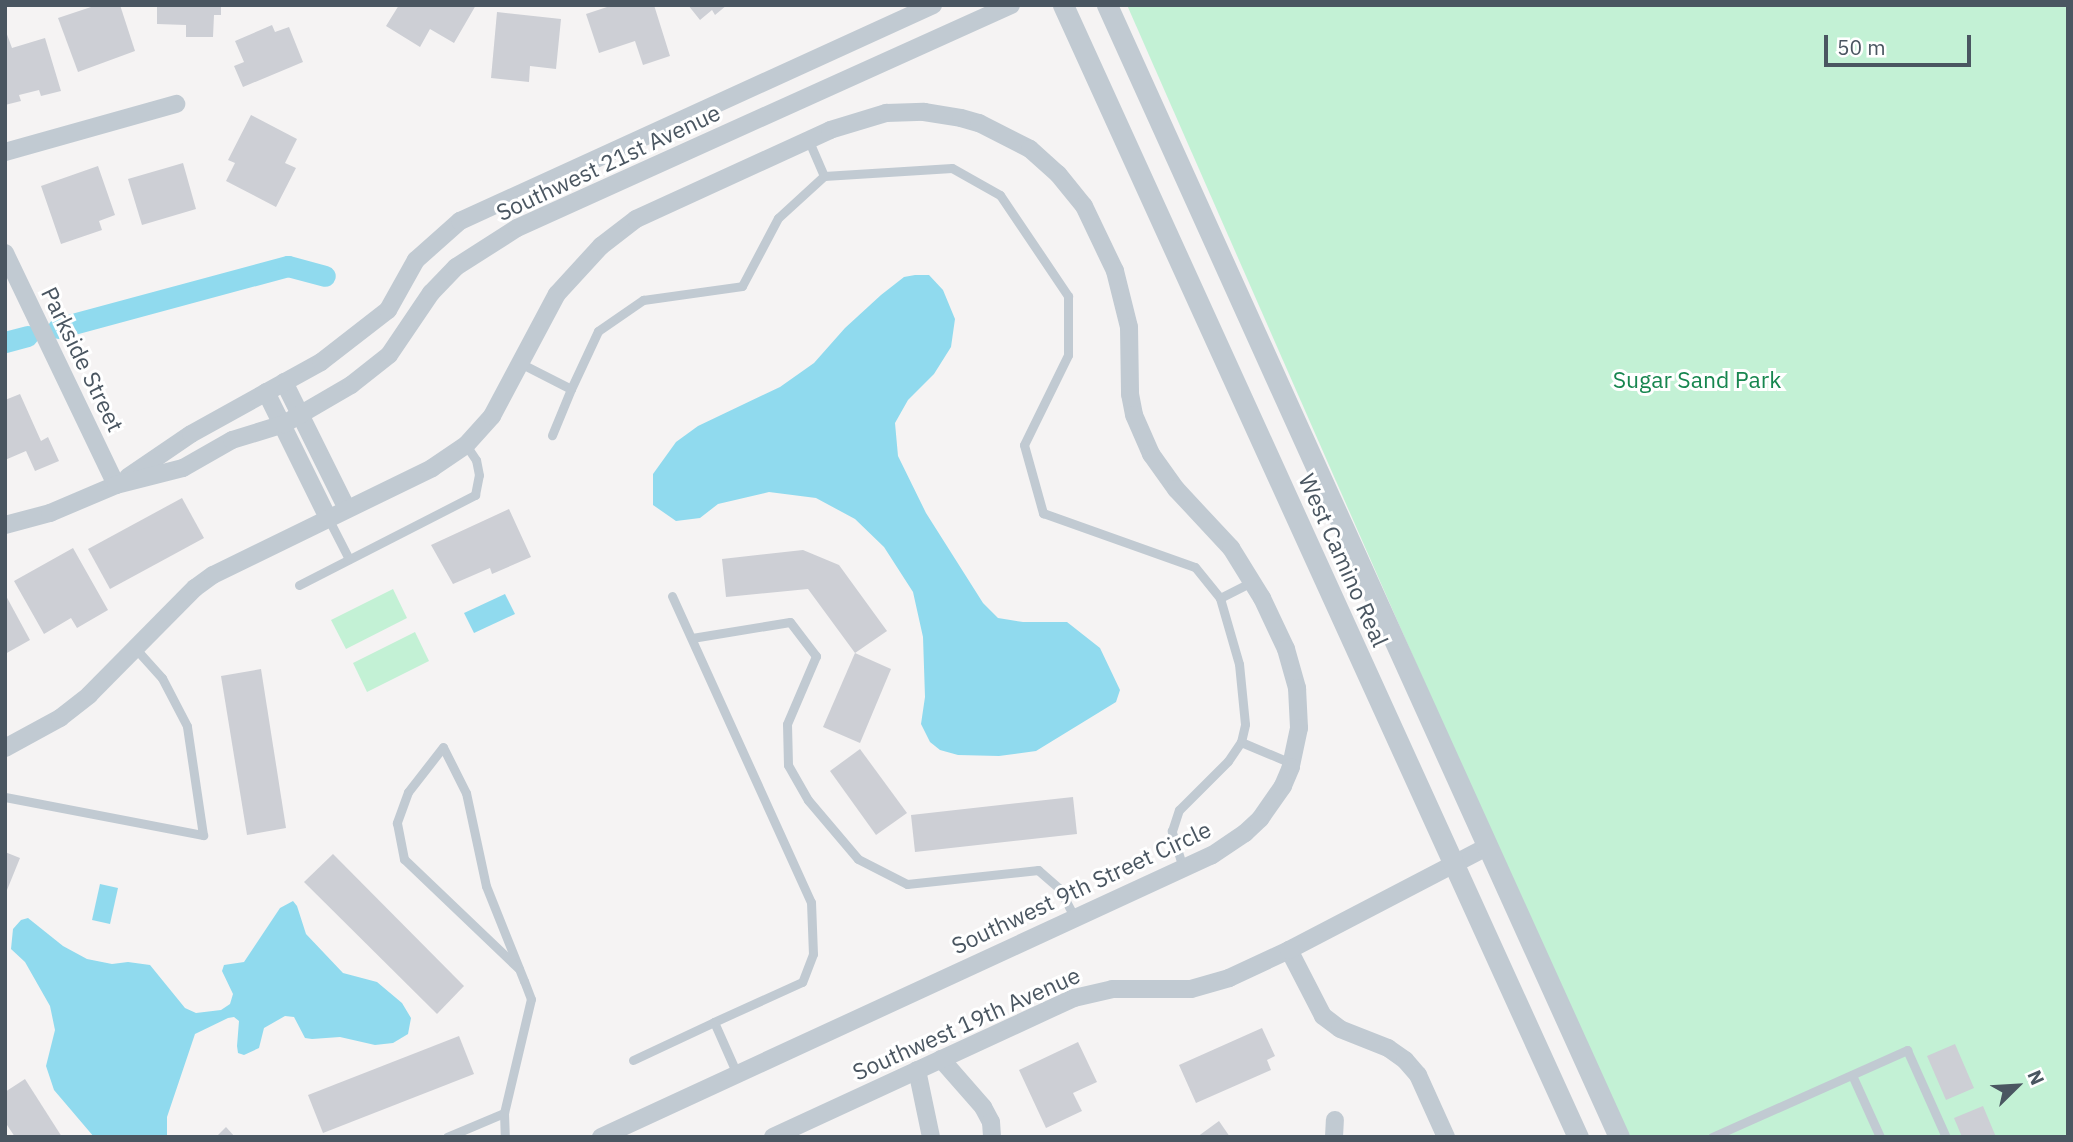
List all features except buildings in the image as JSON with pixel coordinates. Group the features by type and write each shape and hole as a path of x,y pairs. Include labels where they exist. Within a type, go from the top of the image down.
{"street":[{"name":"Southwest 21st Avenue","path":"116,485 191,434 321,362 388,310 416,260 460,221 933,5"},
{"name":"Southwest 21st Avenue","path":"5,525 30,520 116,485 183,468 232,440 292,419 351,385 389,355 431,293 456,267 517,228 1011,5"},
{"name":"West Camino Real","path":"1063,5 1578,1137"},
{"name":"West Camino Real","path":"1107,5 1619,1137"},
{"path":"5,152 176,104"},
{"name":"Southwest 9th Street Circle","path":"5,748 60,718 89,695 195,588 212,575 432,467 466,446 492,416 557,294 585,261 618,232 655,209 808,139 867,117 905,112 943,114 979,123 1014,139 1058,174 1093,223 1121,287 1129,327 1130,394 1141,435 1162,472 1231,548 1253,581 1286,649 1297,688 1299,728 1292,763 1272,803 1245,833 1212,855 601,1137"},
{"name":"Parkside Street","path":"5,253 116,485"},
{"path":"284,382 292,419 328,517"},
{"path":"266,392 292,419 346,508"},
{"name":"Southwest 19th Avenue","path":"773,1137 1074,998 1112,989 1191,989 1229,978 1289,950 1489,846"},
{"path":"1289,950 1323,1016 1340,1029 1388,1048 1405,1060 1418,1075 1446,1137"},
{"path":"941,1059 983,1107 991,1122 992,1137"},
{"path":"917,1070 931,1137"}],"lane":[{"path":"808,139 824,176"},
{"path":"552,435 598,331 643,300 742,286 778,218 824,176 952,168 1000,195 1068,296 1068,355 1024,445 1043,513 1195,567 1220,598 1239,664 1245,724 1241,741 1228,761 1179,810 1172,831 1183,868"},
{"path":"520,363 571,389"},
{"path":"299,585 475,495 479,475 476,460 466,446"},
{"path":"328,517 349,559"},
{"path":"1220,598 1253,581"},
{"path":"633,1060 802,982 813,954 811,902 672,596"},
{"path":"692,638 790,622 816,656 787,724 788,765 808,800 858,859 907,884 1038,870 1059,888 1074,918"},
{"path":"5,797 203,835 187,726 162,678 135,649"},
{"path":"1241,741 1292,763"},
{"path":"505,1137 504,1113 531,999 486,886 466,793 443,747 408,792 397,823 404,859 519,969"},
{"path":"714,1023 737,1074"},
{"path":"1712,1137 1907,1050 1946,1137"},
{"path":"1852,1075 1880,1137"},
{"path":"447,1137 504,1113"}],"green space":[{"name":"Sugar Sand Park","path":"1127,5 2068,5 2068,1137 1624,1137"},
{"path":"393,589 407,618 346,649 331,620"},
{"path":"415,632 429,661 367,692 353,663"}],"water":[{"path":"929,275 943,290 955,319 951,347 934,374 908,400 895,423 898,456 926,513 983,603 998,618 1023,622 1067,622 1100,648 1120,690 1116,702 1036,751 999,756 958,755 940,750 930,742 921,724 925,697 923,637 913,592 884,547 855,519 816,498 769,492 718,504 700,518 676,521 653,505 653,474 676,442 698,426 780,387 814,363 845,328 881,295 904,277"},
{"path":"505,594 515,614 474,633 464,613"},
{"path":"100,884 118,888 110,924 92,920"},
{"path":"293,901 306,934 343,973 377,982 402,1003 411,1018 408,1034 393,1043 375,1045 340,1037 305,1038 294,1017 285,1016 264,1028 259,1048 244,1055 238,1053 239,1021 234,1017 228,1018 195,1034 167,1117 167,1137 94,1137 54,1090 46,1066 55,1030 50,1006 25,962 11,949 13,929 21,920 28,918 63,946 87,959 112,964 128,962 150,965 185,1008 196,1013 221,1010 230,1004 233,994 222,971 224,965 244,962 280,908"}],"waterway":[{"path":"58,328 288,266 325,276"},
{"path":"5,342 27,336"}]}
